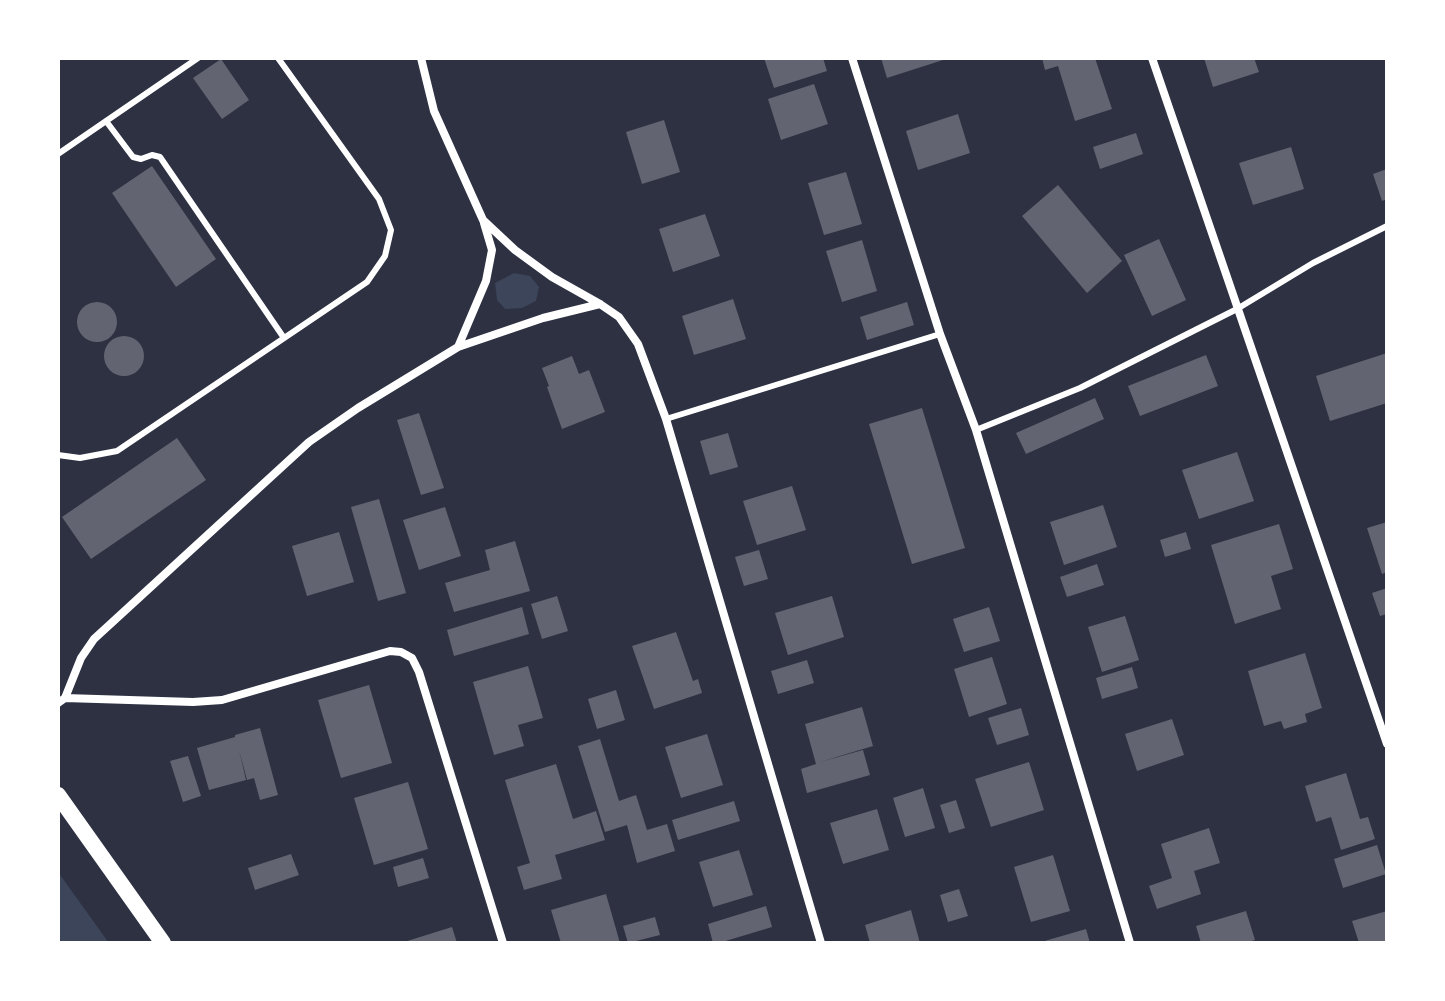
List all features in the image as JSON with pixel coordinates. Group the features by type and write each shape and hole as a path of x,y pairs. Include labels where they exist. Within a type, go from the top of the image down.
{"main road":[{"path":"58,795 163,943"}],"street":[{"path":"421,58 434,111 483,220 492,250 486,281 458,347"},
{"path":"852,58 940,334 976,430 1130,943"},
{"path":"1152,58 1387,744"},
{"path":"483,220 540,268 619,317 638,344 666,419 821,943"},
{"path":"503,943 419,672 412,658 390,651 222,700 62,700 81,658 94,639 309,442 458,347 543,318 600,304"}],"lane":[{"path":"58,154 198,58"},
{"path":"58,455 80,458 117,451 367,282 385,256 391,230 379,199 278,58"},
{"path":"106,121 133,157 160,157 284,338"},
{"path":"976,430 1080,388 1237,309 1313,263 1387,226"},
{"path":"666,419 940,334"}],"shaded area":[{"path":"514,273 530,276 539,287 536,301 522,308 505,309 497,300 495,283"},
{"path":"58,872 109,943 58,943"}],"building":[{"path":"764,58 823,58 827,71 774,88"},
{"path":"881,58 946,58 946,59 887,78"},
{"path":"1042,58 1095,58 1112,109 1075,121 1058,66 1045,70"},
{"path":"1204,58 1254,58 1259,72 1213,87"},
{"path":"221,59 249,100 222,119 193,78"},
{"path":"814,84 828,124 781,140 768,99"},
{"path":"958,114 970,153 918,170 906,131"},
{"path":"664,120 680,172 642,184 626,132"},
{"path":"1136,133 1143,154 1100,169 1093,147"},
{"path":"1291,147 1304,189 1253,205 1239,163"},
{"path":"152,166 216,259 176,287 112,193"},
{"path":"1387,169 1387,199 1382,201 1373,174"},
{"path":"846,172 862,224 824,235 808,183"},
{"path":"1058,185 1122,261 1087,293 1022,216"},
{"path":"705,214 720,256 673,272 659,229"},
{"path":"1159,239 1186,300 1152,316 1124,255"},
{"path":"862,240 877,291 842,302 826,251"},
{"path":"733,299 746,339 694,355 682,316"},
{"path":"97,302 111,308 117,322 111,336 97,342 83,336 77,322 83,308"},
{"path":"907,302 914,325 867,340 860,317"},
{"path":"124,336 138,342 144,356 138,370 124,376 110,370 104,356 110,342"},
{"path":"1387,353 1387,403 1330,421 1316,376"},
{"path":"1206,355 1218,386 1140,416 1128,386"},
{"path":"572,356 579,374 589,370 605,412 562,429 542,368"},
{"path":"1095,398 1104,419 1026,454 1016,433"},
{"path":"922,408 965,548 912,564 869,424"},
{"path":"419,413 444,488 421,495 397,420"},
{"path":"728,433 738,467 710,475 700,441"},
{"path":"177,438 206,480 91,559 62,517"},
{"path":"1237,452 1254,501 1199,519 1182,470"},
{"path":"792,486 806,530 757,545 743,501"},
{"path":"379,499 406,593 378,601 351,507"},
{"path":"1103,505 1117,547 1064,565 1050,522"},
{"path":"445,507 461,556 419,570 403,520"},
{"path":"1387,522 1387,572 1382,574 1367,528"},
{"path":"1279,524 1293,569 1271,576 1281,609 1235,624 1211,545"},
{"path":"339,532 354,582 307,596 292,546"},
{"path":"1186,532 1191,549 1165,557 1160,540"},
{"path":"515,541 530,591 454,612 445,583 490,570 485,550"},
{"path":"759,550 768,579 744,586 735,557"},
{"path":"1097,564 1104,585 1067,597 1060,577"},
{"path":"1387,588 1387,614 1380,616 1372,593"},
{"path":"557,596 568,631 542,639 531,604"},
{"path":"832,596 844,637 788,655 775,613"},
{"path":"522,607 529,634 454,656 447,630"},
{"path":"989,607 1000,641 964,652 953,619"},
{"path":"1125,616 1139,660 1102,672 1088,627"},
{"path":"676,632 693,681 698,679 702,693 654,709 632,646"},
{"path":"1305,653 1322,708 1305,714 1307,722 1284,729 1281,721 1264,726 1248,671"},
{"path":"992,657 1007,704 969,717 954,669"},
{"path":"807,660 814,683 778,694 771,671"},
{"path":"528,666 543,718 518,725 524,746 494,755 473,682"},
{"path":"1132,667 1138,688 1102,699 1096,678"},
{"path":"369,685 392,763 341,778 318,700"},
{"path":"616,690 625,720 597,729 588,699"},
{"path":"862,707 873,746 820,762 863,750 870,775 807,793 801,769 816,764 805,724"},
{"path":"1021,708 1029,735 997,745 988,718"},
{"path":"1172,719 1184,755 1137,771 1125,734"},
{"path":"260,728 278,795 260,800 254,778 247,780 239,750 246,780 209,790 197,748"},
{"path":"707,734 723,785 681,798 665,747"},
{"path":"600,739 619,801 636,795 647,830 667,824 675,851 637,863 627,825 605,832 578,746"},
{"path":"188,756 201,796 183,802 170,761"},
{"path":"1029,762 1044,810 991,827 975,779"},
{"path":"556,764 573,819 596,811 605,840 555,855 562,879 524,890 517,867 530,863 505,780"},
{"path":"1346,773 1360,819 1368,817 1375,839 1341,850 1331,817 1316,822 1305,786"},
{"path":"408,782 428,849 374,865 354,798"},
{"path":"923,788 935,828 905,837 893,798"},
{"path":"956,800 965,828 949,833 940,805"},
{"path":"734,801 740,821 678,840 672,820"},
{"path":"877,809 889,850 843,864 830,823"},
{"path":"1209,828 1220,863 1194,871 1201,894 1157,909 1149,886 1172,878 1161,844"},
{"path":"1377,845 1386,874 1343,888 1334,859"},
{"path":"739,850 753,895 713,907 699,862"},
{"path":"291,854 299,875 255,890 248,868"},
{"path":"1053,855 1070,911 1031,922 1014,867"},
{"path":"423,858 429,878 398,887 393,867"},
{"path":"959,889 968,916 948,922 940,895"},
{"path":"606,894 620,943 561,943 551,910"},
{"path":"766,906 772,927 713,943 708,924"},
{"path":"911,910 920,943 870,943 865,925"},
{"path":"1246,911 1255,940 1245,943 1201,943 1196,926"},
{"path":"1387,911 1387,943 1359,943 1352,921"},
{"path":"655,917 660,935 628,943 623,926"},
{"path":"452,927 457,943 404,943 404,942"},
{"path":"1086,929 1090,943 1041,943 1041,942"}]}
